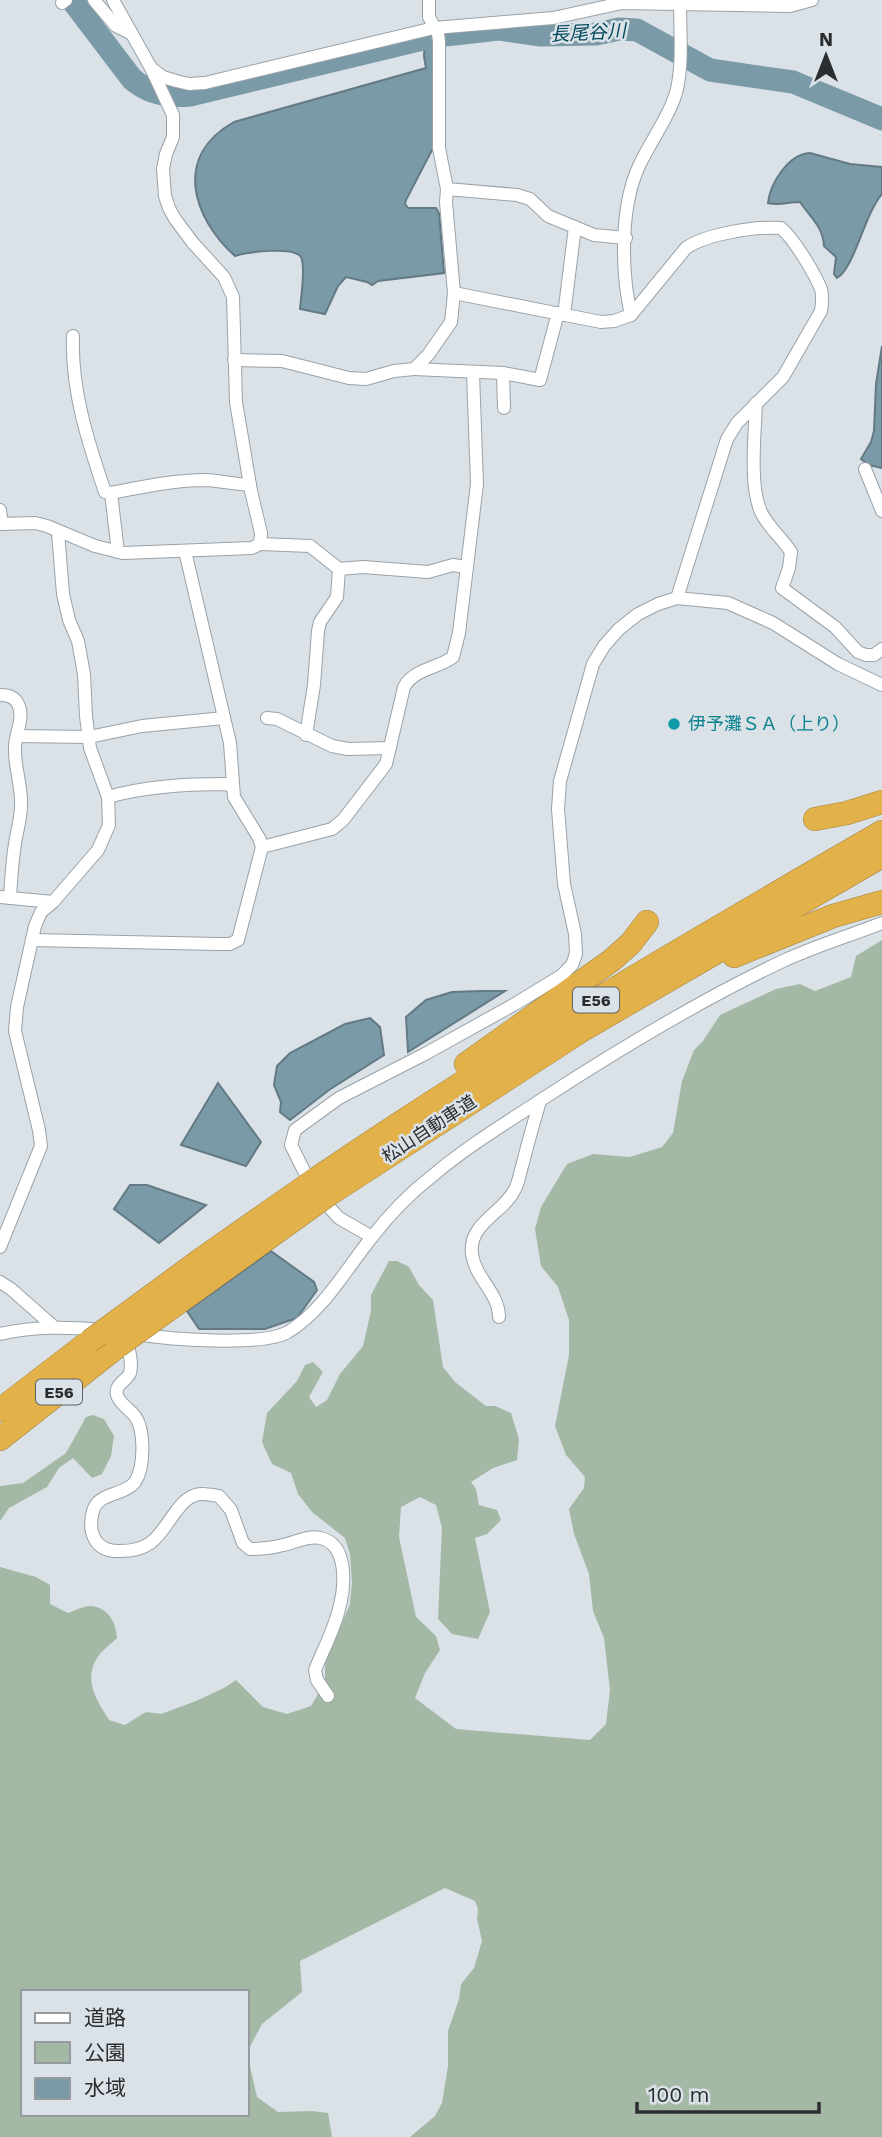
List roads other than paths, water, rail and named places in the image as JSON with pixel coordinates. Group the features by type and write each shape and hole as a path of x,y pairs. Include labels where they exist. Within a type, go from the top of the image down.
{"highway":[{"path":"815,820 882,802"},
{"name":"松山自動車道","path":"0,1439 122,1339 322,1187 405,1118 569,1016 882,832"},
{"name":"松山自動車道","path":"0,1410 203,1258 485,1092 584,1029 882,856"},
{"path":"485,1092 532,1069 676,984 726,959 833,916 882,902"},
{"path":"322,1187 429,1091 612,960 631,943 647,922"}],"street":[{"path":"94,0 116,26 132,34"},
{"path":"113,0 151,68 173,116 174,126 163,169 165,196 175,219 224,277 233,297 236,402 261,533 260,544"},
{"path":"414,369 428,355 451,322 454,293 447,189 439,148 439,41 429,17 429,0"},
{"path":"151,68 163,77 189,85 434,28 553,18 622,1 745,2 790,6 812,0"},
{"path":"631,315 627,298 628,210 634,178 677,90 680,3"},
{"path":"447,189 517,195 530,200 548,216 594,235 626,237"},
{"path":"234,360 282,361 349,378 366,379 394,371 414,369 503,373 540,380 561,314 575,227"},
{"path":"454,293 601,323 614,321 631,315 686,248 694,243 771,227 780,228 793,240 820,288 821,311 783,377 737,423 727,439 677,598"},
{"path":"72,336 73,365 83,426 105,492 169,482 209,480 250,485"},
{"path":"262,847 332,829 343,821 386,764 404,687 410,678 453,657 459,633 477,484 473,373"},
{"path":"503,373 504,408"},
{"path":"756,403 756,499 762,514 790,552 789,568 782,588 835,627 858,652 874,655 882,649"},
{"path":"865,469 882,511"},
{"path":"111,493 118,552"},
{"path":"0,510 1,524 35,523 118,552 252,548 260,544 310,546 339,569 363,567 428,572 453,565 466,567"},
{"path":"0,1247 41,1146 15,1031 17,1007 32,940 41,912 99,850 109,825 108,797 98,773 89,737 84,674 78,641 69,620 63,594 58,532"},
{"path":"32,940 230,944 238,940 262,847 260,838 234,797 233,762 185,551"},
{"path":"306,734 320,622 337,597 339,569"},
{"path":"372,1237 339,1218 314,1191 291,1145 295,1130 339,1098 514,1004 561,976 572,965 576,954 575,934 564,884 558,808 560,780 593,664 619,629 638,614 677,598 728,603 773,623 838,664 882,685"},
{"path":"0,695 6,695 18,703 20,729 15,750 22,805 5,898 53,902"},
{"path":"17,736 89,737 142,726 224,718"},
{"path":"267,719 277,719 332,746 348,749 390,748"},
{"path":"108,797 168,786 226,784 232,787"},
{"path":"0,1334 54,1327 122,1339 266,1339 285,1334 312,1313 400,1205 460,1154 643,1035 709,998 785,960 882,923"},
{"path":"499,1317 497,1302 476,1268 472,1253 473,1242 479,1229 516,1189 540,1101"},
{"path":"0,1282 54,1327"},
{"path":"122,1339 131,1371 117,1388 116,1394 136,1416 140,1426 143,1437 139,1472 135,1482 127,1488 99,1500 93,1510 93,1535 100,1547 109,1552 132,1551 150,1546 181,1504 193,1495 206,1494 219,1496 231,1510 243,1543 250,1549 319,1537 337,1548 343,1582 340,1609 315,1670 317,1680 328,1696"}],"water":[{"path":"430,36 433,41 435,149 432,150 405,204 408,208 436,208 439,213 444,273 378,281 372,285 346,277 338,286 325,314 300,309 303,275 301,257 280,251 235,256 208,223 196,187 196,169 202,152 215,136 234,122 426,68 425,37"},
{"path":"810,153 850,164 882,167 882,194 870,214 849,263 837,278 834,274 836,257 824,246 819,227 800,202 768,203 772,187 782,171 794,159"},
{"path":"882,346 882,468 869,465 861,459 874,431 876,384"},
{"path":"505,991 408,1052 406,1017 426,1000 452,992"},
{"path":"370,1018 380,1027 384,1055 329,1090 290,1120 280,1112 281,1102 274,1085 277,1066 290,1053 345,1024"},
{"path":"218,1083 261,1142 246,1166 181,1145"},
{"path":"130,1185 147,1185 206,1205 159,1243 114,1209"},
{"path":"271,1251 314,1282 317,1290 297,1318 265,1329 199,1329 187,1311"}],"waterway":[{"name":"長尾谷川","path":"72,0 132,79 152,91 174,95 190,95 431,37"},
{"name":"長尾谷川","path":"445,35 499,29 541,35 637,30 710,70 793,82 882,119"}],"place":[{"name":"伊予灘ＳＡ（上り）","path":"674,724"}]}
